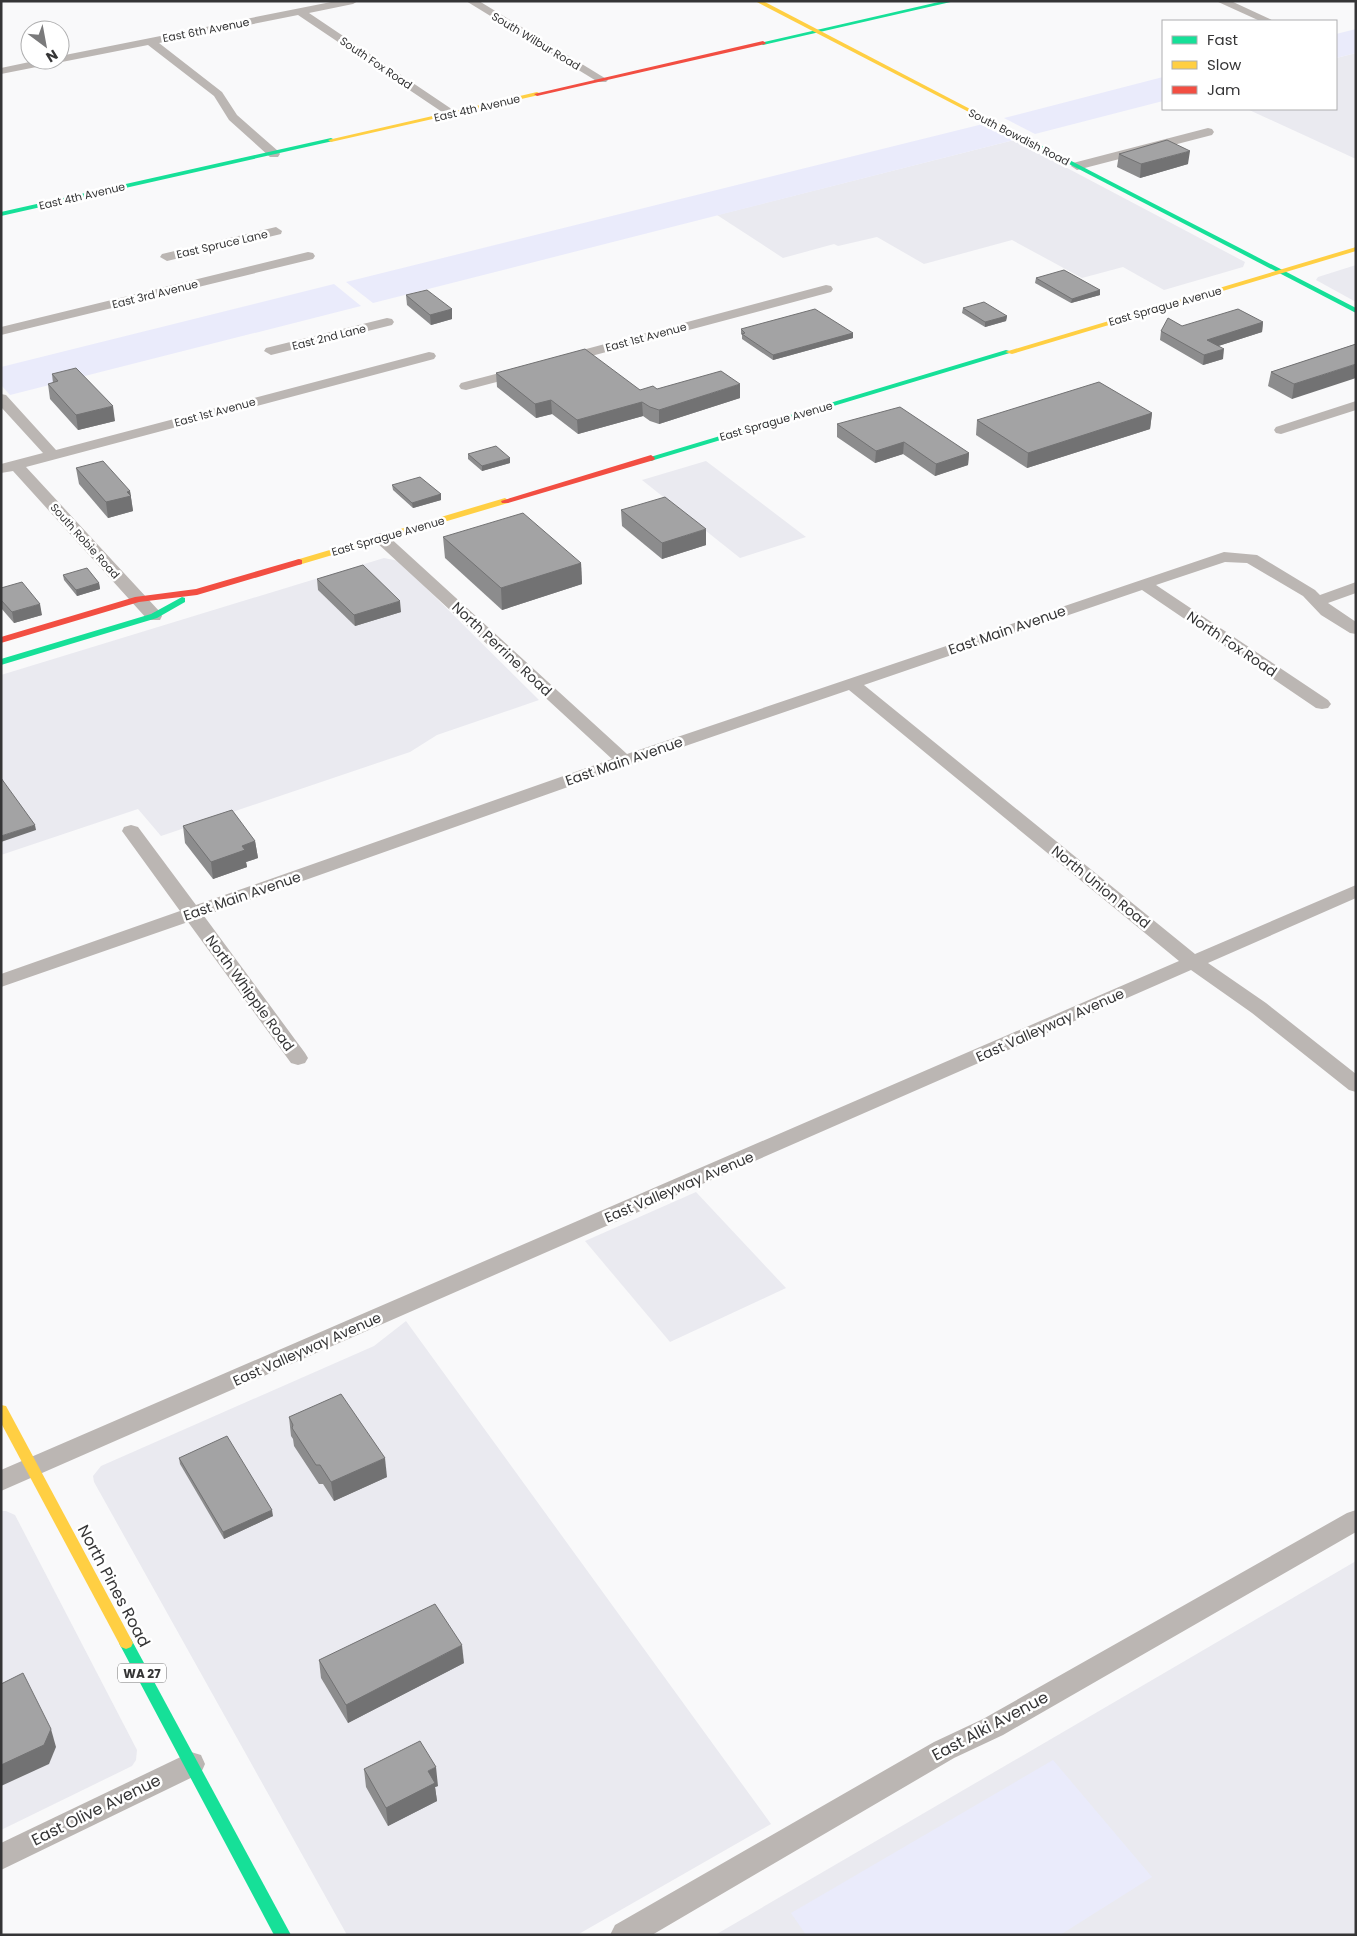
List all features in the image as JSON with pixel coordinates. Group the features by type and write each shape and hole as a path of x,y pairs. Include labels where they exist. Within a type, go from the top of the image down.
{"street":[{"name":"East 6th Avenue","path":"70,57 353,1"},
{"name":"South Wilbur Road","path":"471,1 602,80"},
{"name":"South Bowdish Road","path":"758,1 1356,311"},
{"name":"East 4th Avenue","path":"1,214 952,1"},
{"path":"1220,1 1267,20"},
{"name":"South Fox Road","path":"300,12 452,114"},
{"path":"150,42 218,94 233,117 274,154"},
{"path":"1,71 20,67"},
{"path":"1077,166 1208,132"},
{"name":"East Spruce Lane","path":"167,257 276,231"},
{"name":"East Sprague Avenue","path":"1,640 138,599 197,592 1356,249"},
{"name":"East 3rd Avenue","path":"1,331 308,256"},
{"name":"East 1st Avenue","path":"466,386 826,289"},
{"name":"East 2nd Lane","path":"271,352 387,322"},
{"name":"East 1st Avenue","path":"8,467 429,356"},
{"path":"1,398 54,455"},
{"path":"1281,430 1356,405"},
{"name":"South Robie Road","path":"8,467 154,616"},
{"name":"North Perrine Road","path":"381,538 624,761"},
{"name":"East Main Avenue","path":"1,981 624,761 1224,557 1250,558 1309,593 1318,601"},
{"name":"North Fox Road","path":"1142,584 1322,704"},
{"path":"1356,587 1318,601 1327,611 1356,629"},
{"name":"East Sprague Avenue","path":"1,662 154,616 197,592"},
{"name":"North Union Road","path":"852,684 1193,962 1260,1008 1356,1085"},
{"name":"North Whipple Road","path":"131,831 298,1058"},
{"name":"East Valleyway Avenue","path":"1,1481 1356,891"},
{"name":"North Pines Road","path":"1,1410 283,1935"},
{"name":"East Alki Avenue","path":"625,1935 944,1750 993,1727 1356,1520"},
{"name":"East Olive Avenue","path":"1,1857 191,1764"}],"shaded area":[{"path":"1356,29 1356,53 1337,58 1337,34"},
{"path":"1356,53 1356,159 1249,110 1337,110 1337,58"},
{"path":"1162,77 1162,101 1035,134 1004,118"},
{"path":"983,124 1014,140 373,303 346,282"},
{"path":"1014,140 1245,262 1243,267 1164,290 1123,267 1082,278 1012,240 924,264 877,237 838,246 834,244 783,258 717,215"},
{"path":"1356,265 1356,302 1316,280 1318,277"},
{"path":"334,284 361,306 10,395 1,385 1,367"},
{"path":"706,461 806,537 740,558 642,480"},
{"path":"384,558 399,561 539,700 437,735 410,752 161,836 138,809 1,855 1,675"},
{"path":"696,1192 786,1288 670,1342 585,1241"},
{"path":"406,1321 771,1824 577,1935 347,1935 94,1482 93,1476 101,1466 374,1346"},
{"path":"1,1511 15,1515 137,1750 136,1760 132,1766 1,1830"},
{"path":"1356,1561 1356,1935 715,1935"},
{"path":"1053,1760 1152,1877 1060,1935 806,1935 791,1913"}],"building":[{"path":"1167,140 1190,151 1141,164 1119,154"},
{"path":"1064,270 1100,290 1072,299 1036,278"},
{"path":"427,290 452,309 430,315 406,295"},
{"path":"984,302 1007,316 985,322 963,308"},
{"path":"815,309 853,333 773,355 742,334 745,333 741,329"},
{"path":"1238,309 1263,322 1207,340 1224,349 1204,355 1161,331 1168,318 1182,326"},
{"path":"1356,344 1356,364 1294,384 1271,372"},
{"path":"585,349 640,390 653,386 657,389 721,371 740,384 659,410 642,402 577,420 551,400 535,404 496,373"},
{"path":"76,368 113,406 76,415 48,384 58,381 52,374"},
{"path":"1099,382 1152,413 1028,453 977,420"},
{"path":"900,407 969,453 936,464 904,442 876,451 837,424"},
{"path":"496,446 510,458 482,466 468,454"},
{"path":"103,461 130,491 127,492 131,496 106,502 76,468"},
{"path":"420,477 441,494 412,503 392,485"},
{"path":"665,497 706,529 662,543 621,510"},
{"path":"523,513 581,563 501,588 443,537"},
{"path":"363,565 400,601 354,615 317,579"},
{"path":"87,568 99,583 76,590 63,575"},
{"path":"22,582 40,604 12,612 1,600 1,588"},
{"path":"1,778 35,825 1,836"},
{"path":"232,810 255,841 242,846 245,850 211,862 183,826"},
{"path":"341,1394 385,1458 331,1482 320,1465 316,1465 292,1428 293,1425 289,1417"},
{"path":"227,1436 272,1510 223,1532 179,1458"},
{"path":"435,1604 462,1645 346,1705 319,1660"},
{"path":"23,1673 51,1729 44,1745 1,1765 1,1684"},
{"path":"420,1741 436,1767 428,1771 435,1783 386,1808 364,1769"}],"traffic: fast":[{"path":"763,43 952,1"},
{"path":"1019,136 1356,311"},
{"path":"1,214 331,140"},
{"path":"651,458 1009,352"},
{"path":"1,662 154,616 182,600"},
{"path":"126,1643 283,1935"}],"traffic: slow":[{"path":"758,1 1019,136"},
{"path":"331,140 537,94"},
{"path":"1009,352 1356,249"},
{"path":"299,562 505,501"},
{"path":"1,1410 126,1643"}],"traffic: jam":[{"path":"537,94 763,43"},
{"path":"505,501 651,458"},
{"path":"1,640 138,599 197,592 299,562"}]}
